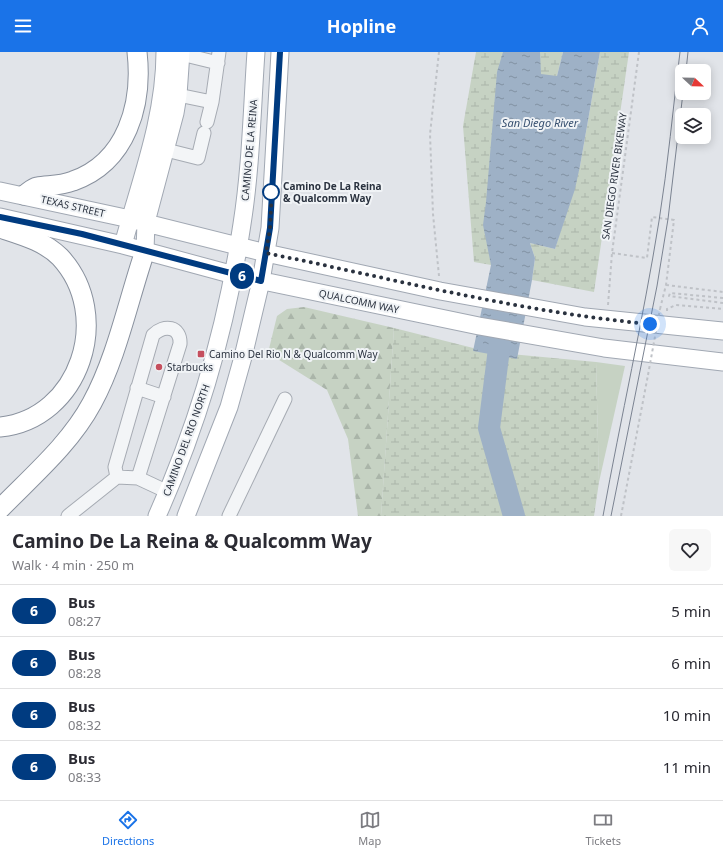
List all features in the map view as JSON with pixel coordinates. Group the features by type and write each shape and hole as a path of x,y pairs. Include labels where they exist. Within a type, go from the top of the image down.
{"highway":[{"path":"24,195 36,188 61,185 78,179 100,166 115,150 128,129 137,100 139,78 137,52"},
{"path":"0,228 41,244 59,257 72,274 82,294 87,317 84,351 77,369 68,385 57,399 41,413 28,420 14,425 0,427"},
{"path":"0,509 54,454 71,434 92,404 104,377 115,346 145,251"}],"main road":[{"name":"CAMINO DE LA REINA","path":"239,247 249,155 256,52"},
{"path":"186,516 229,406 248,337 261,281 270,228 280,52"},
{"path":"123,245 138,221 166,150 178,95 176,53"},
{"path":"145,251 138,221 164,76 176,53"},
{"name":"TEXAS STREET","path":"0,191 138,221"},
{"name":"QUALCOMM WAY","path":"0,217 123,245 234,275 478,326 604,348 723,362"},
{"path":"138,221 239,247 440,291 606,320 723,331"},
{"name":"CAMINO DEL RIO NORTH","path":"157,516 168,492 206,387 224,321 239,247"}],"lane":[{"path":"166,150 198,158 212,102 219,57 176,53"},
{"path":"178,95 212,102"},
{"path":"117,477 115,467 153,335 161,329 170,328 178,333 181,338 180,344 138,478"},
{"path":"137,388 164,396"},
{"path":"229,516 285,399"},
{"path":"68,516 117,477 138,478 168,492"}],"path":[{"path":"439,52 430,134 433,214 440,291"},
{"name":"SAN DIEGO RIVER BIKEWAY","path":"608,303 612,253 639,52"},
{"path":"612,253 647,258 652,217 674,220 666,285 660,309 621,516"},
{"path":"666,285 723,292"},
{"path":"723,298 670,293 670,296 723,303"},
{"path":"667,312 667,309 676,305 723,309"}],"green space":[{"path":"476,52 563,52 557,76 491,265 474,262 463,126"},
{"path":"600,52 629,52 594,292 532,280 535,258 530,243 555,249 580,166"},
{"path":"304,307 394,328 381,516 358,516 348,439 327,390 268,353 277,316 287,309"},
{"path":"394,328 489,352 596,362 599,482 594,516 381,516"},
{"path":"596,362 625,366 599,482"}],"water":[{"name":"San Diego River","path":"503,52 540,52 541,74 557,76 563,52 600,52 575,189 555,249 530,243 535,258 517,359 473,351 491,265 483,225 497,72"}],"waterway":[{"name":"San Diego River","path":"502,325 489,428 514,516"}],"tram line":[{"path":"603,516 659,221 680,52"},
{"path":"687,64 688,52"},
{"path":"611,516 657,286 668,219 682,100"}],"bus line":[{"name":"6","path":"0,217 82,234 261,281 270,228 280,52"}],"place":[{"name":"Camino De La Reina & Qualcomm Way","path":"271,192"},
{"name":"Camino Del Rio N & Qualcomm Way","path":"201,354"},
{"name":"Starbucks","path":"159,367"}],"route":[{"path":"271,192 272,188 270,228 266,253 440,291 585,317 650,324"}]}
